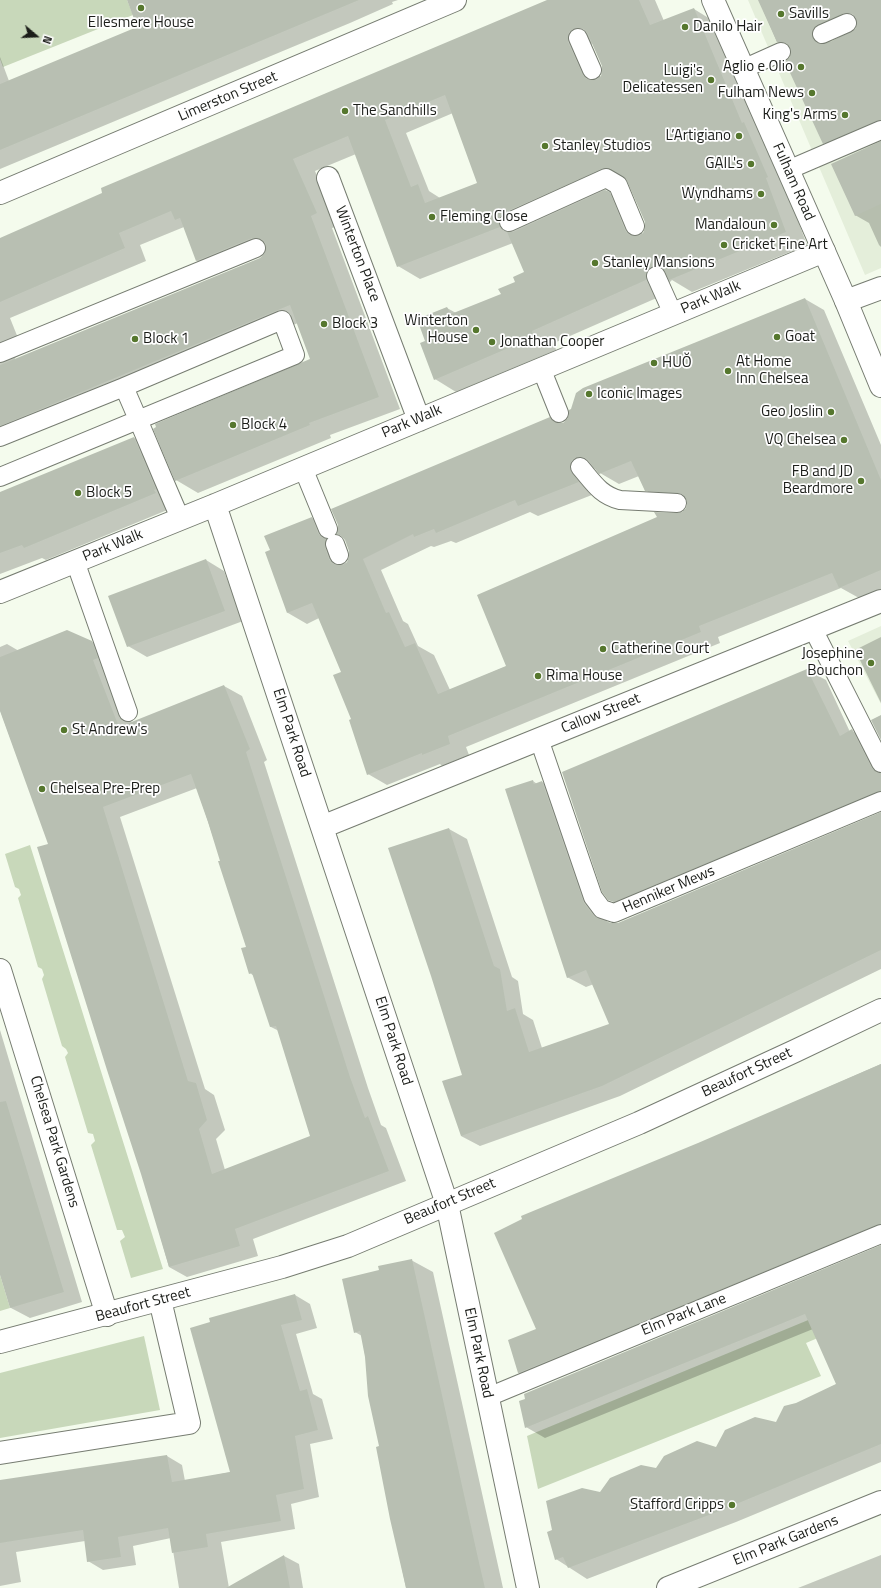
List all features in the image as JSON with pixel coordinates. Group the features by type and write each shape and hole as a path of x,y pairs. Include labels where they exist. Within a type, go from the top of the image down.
{"street":[{"name":"Limerston Street","path":"0,193 455,0"},
{"name":"Fulham Road","path":"713,0 846,301 881,386"},
{"name":"Winterton Place","path":"328,178 419,420"},
{"name":"Park Walk","path":"0,592 214,505 824,251"},
{"path":"846,301 881,288"},
{"name":"Elm Park Road","path":"214,505 447,1204 528,1588"},
{"name":"Callow Street","path":"322,827 881,601"},
{"name":"Chelsea Park Gardens","path":"0,970 108,1315"},
{"name":"Beaufort Street","path":"0,1342 108,1315 282,1268 348,1246 640,1123 881,1010"},
{"path":"0,1453 188,1423 160,1300"},
{"name":"Elm Park Gardens","path":"668,1588 692,1584 881,1502"}],"lane":[{"path":"822,34 847,23"},
{"path":"578,38 592,70"},
{"path":"743,69 781,52"},
{"path":"788,170 881,130"},
{"path":"509,222 606,178 618,185 635,226"},
{"path":"0,353 256,248"},
{"path":"656,276 673,314"},
{"path":"0,437 124,387 282,320 295,355 0,477"},
{"path":"541,368 559,413"},
{"path":"124,387 180,518"},
{"path":"580,467 604,494 611,498 677,503"},
{"path":"303,468 334,542"},
{"path":"75,561 128,712"},
{"path":"813,629 881,763"},
{"name":"Henniker Mews","path":"539,739 592,897 602,909 614,913 881,801"},
{"name":"Elm Park Lane","path":"488,1397 881,1234"}],"shaded area":[{"path":"0,0 127,0 133,15 3,67 0,59"},
{"path":"748,0 837,0 881,103 881,268 865,275"},
{"path":"881,626 881,704 848,641"},
{"path":"30,845 163,1269 131,1278 120,1241 125,1237 122,1230 117,1230 91,1145 95,1141 93,1134 88,1133 65,1057 68,1053 62,1046 42,979 44,975 42,969 38,967 18,898 21,895 19,889 15,887 5,854"},
{"path":"0,1275 10,1308 0,1311"},
{"path":"881,1290 881,1311 806,1343 821,1376 538,1489 527,1436"},
{"path":"144,1336 160,1410 0,1438 0,1373"}],"building":[{"path":"127,0 359,0 0,150 0,84 137,27"},
{"path":"547,0 639,0 650,25 694,8 742,123 744,122 768,177 766,178 786,232 669,280 662,268 652,266 647,270 646,280 532,331 534,337 434,380 420,343 425,341 417,319 447,307 451,314 501,294 498,289 515,282 513,277 524,272 507,232 513,232 605,190 610,192 628,234 639,236 643,233 645,222 627,181 623,176 606,168 505,212 499,221 500,227 397,267 348,136 293,159 317,213 311,216 379,397 309,423 310,425 175,481 153,429 156,427 155,424 310,359 290,305 0,426 0,365 260,258 266,249 266,244 263,240 252,238 196,261 180,218 175,220 171,211 119,233 125,248 0,302 0,238 102,193 101,188","holes":["573,29 584,29 588,34 602,66 601,76 596,80 585,78 568,42 569,32","445,95 477,183 425,203 418,184 411,187 385,120"]},
{"path":"758,0 881,0 881,120 823,144 785,62 791,53 790,47 782,42 777,42","holes":["843,13 853,14 856,18 857,24 855,29 826,44 820,44 813,39 812,33 814,28"]},
{"path":"881,141 881,204 855,216 831,164"},
{"path":"805,298 881,480 881,570 839,588 832,573 699,626 701,632 448,736 450,744 422,755 422,753 367,775 349,720 351,719 333,675 341,672 312,603 287,613 265,552 270,550 264,536 312,517 318,533 321,537 326,539 325,547 329,559 332,563 343,565 347,562 349,551 345,540 337,534 338,525 331,509 550,417 557,423 563,423 569,415 569,410 571,409 576,393 583,388","holes":["584,457 599,474 631,461 645,491 682,494 686,499 686,508 682,512 677,513 654,512 657,517 477,595 506,666 438,694 415,643 405,647 389,612 386,613 363,559 413,534 414,537 434,529 436,533 515,500 518,506 579,482 570,468 570,463 573,459"]},
{"name":"Block 5","path":"134,437 156,489 154,490 156,493 24,548 22,545 0,553 0,492"},
{"path":"206,559 225,611 127,647 108,596"},
{"path":"67,630 92,641 98,658 93,660 119,727 224,685 250,749 246,752 350,1077 365,1118 368,1116 389,1171 235,1229 240,1246 169,1267 37,847 48,844 0,711 0,657","holes":["191,774 220,861 218,861 246,947 241,948 249,974 252,973 270,1027 276,1026 310,1136 212,1174 199,1129 207,1120 196,1083 188,1081 103,807"]},
{"path":"807,669 840,736 852,729 872,768 876,772 881,773 881,791 614,902 608,900 602,892 562,772"},
{"path":"881,715 881,740 871,720"},
{"path":"533,780 534,784 542,781 584,903 594,916 611,923 618,923 881,812 881,950 602,1086 461,1136 442,1081 462,1075 431,976 388,848 449,828 494,966 500,969 507,1011 515,1008 529,1052 609,1024 586,970 567,978 505,789"},
{"path":"881,1064 881,1224 518,1373 508,1340 536,1329 494,1233 522,1219 521,1216 698,1143"},
{"path":"6,1101 64,1292 10,1308 0,1275 0,1102"},
{"path":"881,1245 881,1444 717,1512 568,1568 563,1557 555,1560 547,1532 552,1530 546,1501 582,1488 600,1492 610,1478 641,1465 656,1468 664,1456 697,1441 716,1447 725,1430 755,1417 776,1422 784,1406 796,1403 836,1384 805,1314 525,1428 519,1401 525,1399 524,1394"},
{"path":"412,1259 485,1588 406,1588 390,1519 376,1447 379,1446 368,1396 365,1357 360,1331 354,1333 342,1279 379,1270 378,1266"},
{"path":"295,1294 302,1320 281,1325 300,1391 307,1389 318,1430 295,1436 304,1489 276,1495 281,1521 206,1534 208,1547 172,1553 168,1528 118,1537 121,1557 87,1562 83,1530 0,1543 0,1480 167,1455 172,1482 230,1472 190,1328 210,1322 209,1318"},
{"path":"284,1555 290,1588 226,1588"}],"place":[{"name":"Ellesmere House","path":"141,8"},
{"name":"Savills","path":"781,14"},
{"name":"Danilo Hair","path":"685,27"},
{"name":"Aglio e Olio","path":"801,67"},
{"name":"Luigi's Delicatessen","path":"711,80"},
{"name":"Fulham News","path":"812,93"},
{"name":"The Sandhills","path":"345,111"},
{"name":"King's Arms","path":"845,115"},
{"name":"L’Artigiano","path":"739,136"},
{"name":"Stanley Studios","path":"545,146"},
{"name":"GAIL's","path":"751,164"},
{"name":"Wyndhams","path":"761,194"},
{"name":"Fleming Close","path":"432,217"},
{"name":"Mandaloun","path":"774,225"},
{"name":"Cricket Fine Art","path":"724,245"},
{"name":"Stanley Mansions","path":"595,263"},
{"name":"Block 3","path":"324,324"},
{"name":"Winterton House","path":"476,330"},
{"name":"Goat","path":"777,337"},
{"name":"Block 1","path":"135,339"},
{"name":"Jonathan Cooper","path":"492,342"},
{"name":"HUŎ","path":"654,363"},
{"name":"At Home Inn Chelsea","path":"728,371"},
{"name":"Iconic Images","path":"589,394"},
{"name":"Geo Joslin","path":"831,412"},
{"name":"Block 4","path":"233,425"},
{"name":"VQ Chelsea","path":"844,440"},
{"name":"FB and JD Beardmore","path":"861,481"},
{"name":"Block 5","path":"78,493"},
{"name":"Catherine Court","path":"603,649"},
{"name":"Josephine Bouchon","path":"871,663"},
{"name":"Rima House","path":"538,676"},
{"name":"St Andrew's","path":"64,730"},
{"name":"Chelsea Pre-Prep","path":"42,789"},
{"name":"Stafford Cripps","path":"732,1505"}]}
